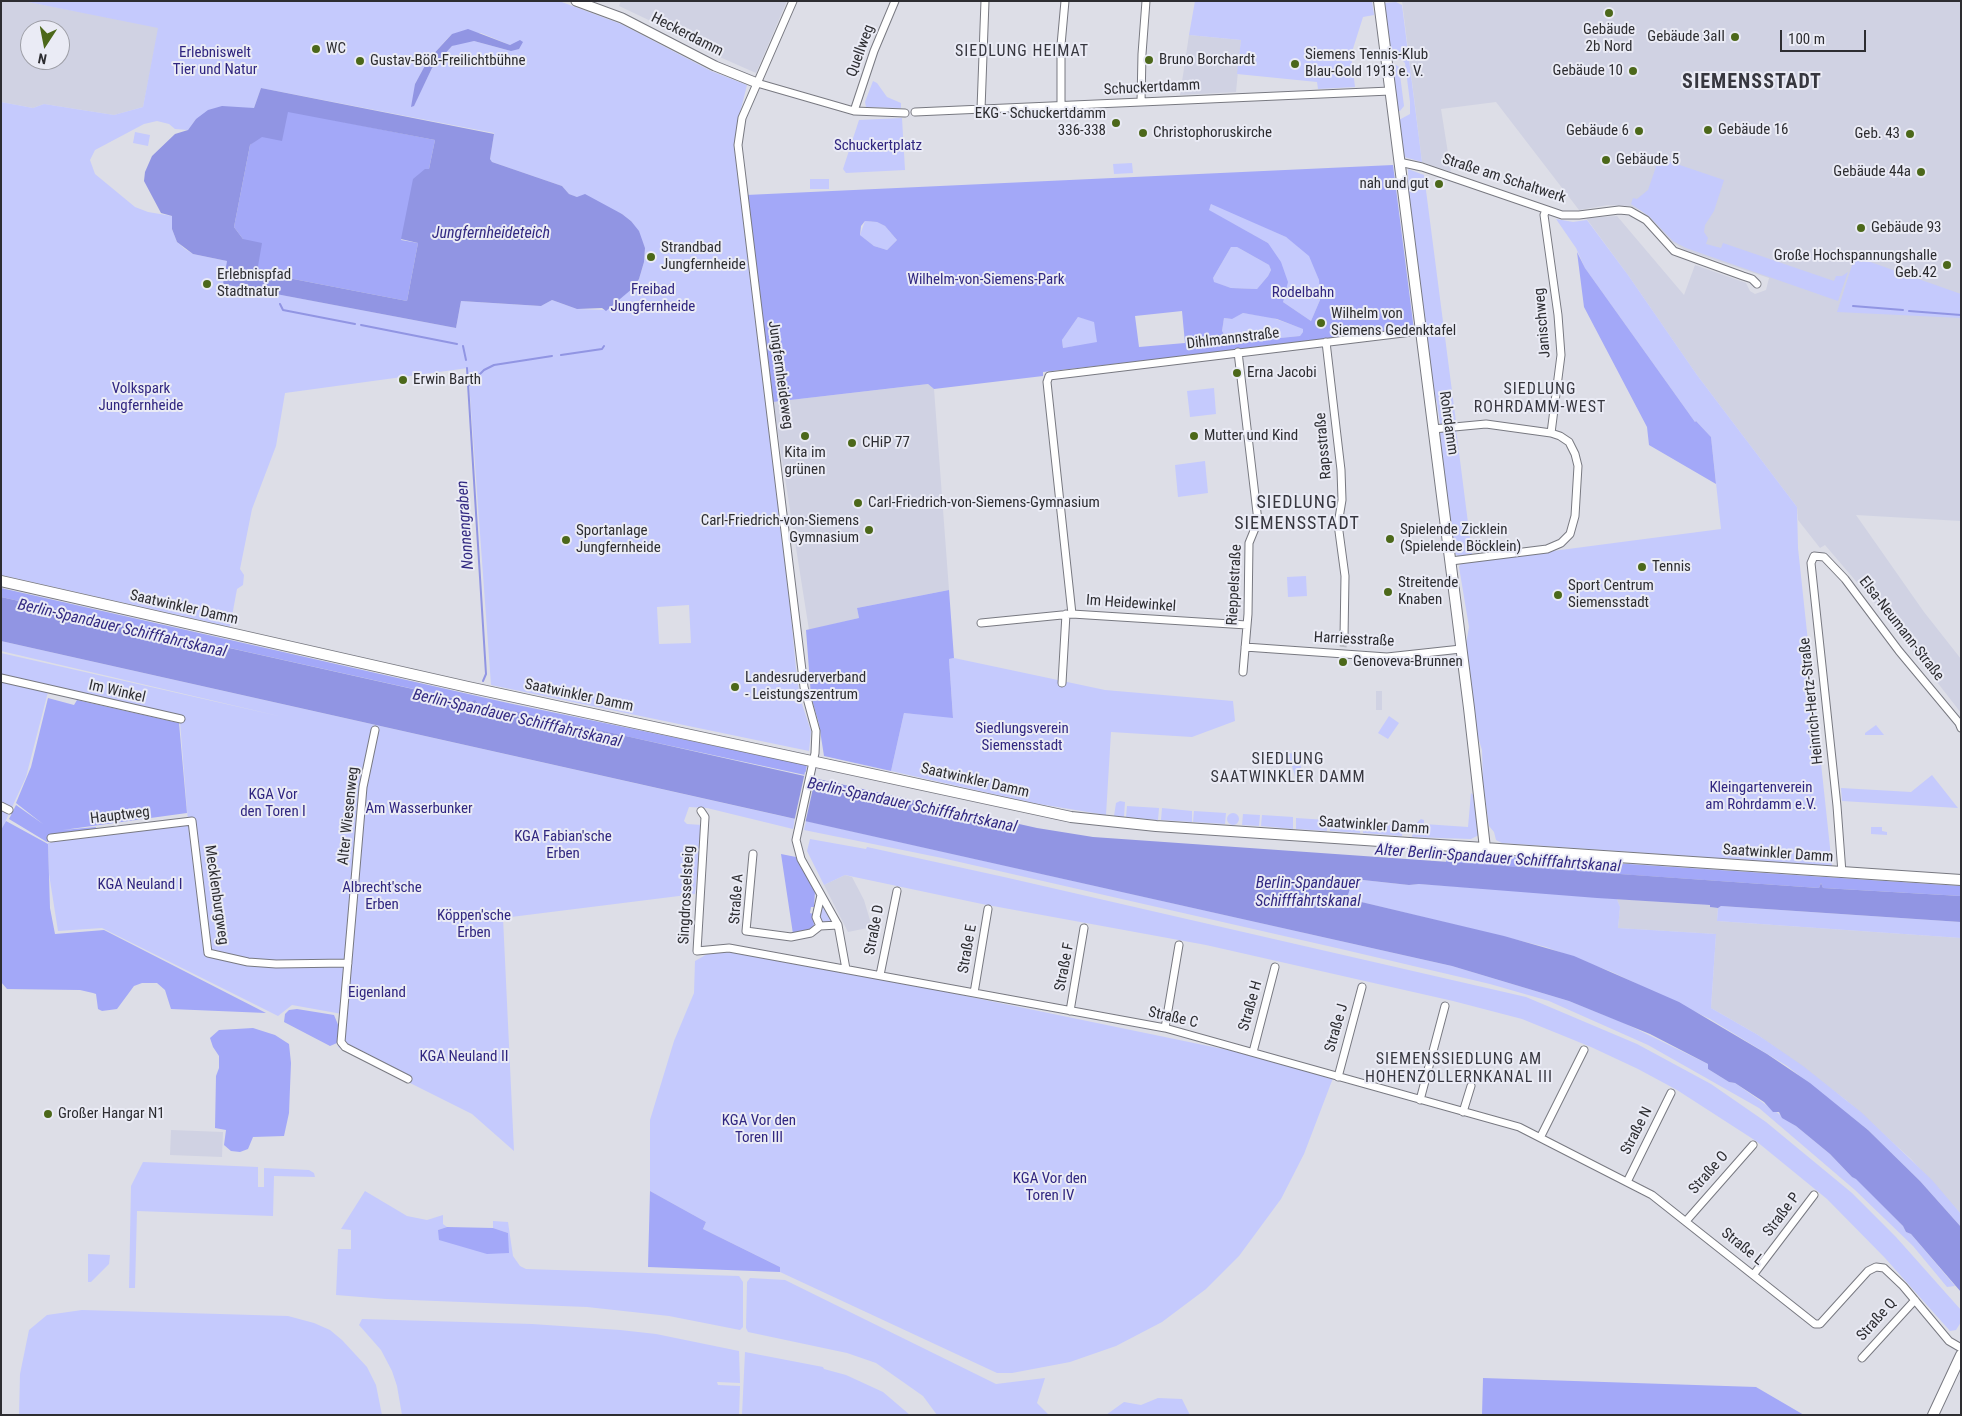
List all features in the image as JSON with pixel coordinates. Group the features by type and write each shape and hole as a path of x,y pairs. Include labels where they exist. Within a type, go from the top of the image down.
{"main road":[{"name":"Rohrdamm","path":"1379,1 1485,848"},
{"name":"Saatwinkler Damm","path":"1,581 813,764 1040,811 1112,822 1961,880"},
{"path":"1933,1415 1961,1355"}],"street":[{"name":"Heckerdamm","path":"576,1 622,18 715,66 757,82"},
{"name":"Jungfernheideweg","path":"793,1 757,82 740,129 740,162 775,434 804,687 816,730 813,764 796,840 801,859 838,925 846,969"},
{"name":"Quellweg","path":"854,111 874,51 895,1"},
{"path":"981,109 985,1"},
{"path":"1061,106 1061,45 1064,1"},
{"path":"1141,102 1142,46 1146,1"},
{"path":"757,82 854,111 905,113"},
{"name":"Schuckertdamm","path":"915,112 1390,91"},
{"name":"Straße am Schaltwerk","path":"1399,162 1422,167 1546,210 1569,215 1619,210 1636,213 1646,220 1674,251 1752,279 1757,284"},
{"name":"Janischweg","path":"1546,210 1544,216 1558,310 1561,355 1551,433"},
{"name":"Dihlmannstraße","path":"1049,376 1420,331"},
{"name":"Rapsstraße","path":"1326,342 1341,476 1342,500 1338,524 1345,576 1344,638"},
{"name":"Rieppelstraße","path":"1238,352 1258,521 1249,543 1247,625 1243,672"},
{"name":"Im Heidewinkel","path":"1049,376 1047,382 1069,614 1062,683"},
{"path":"1434,429 1486,424 1551,433 1569,442 1578,466 1575,516 1567,538 1547,548 1450,561"},
{"name":"Elsa-Neumann-Straße","path":"1814,556 1824,557 1845,579 1899,651 1960,723 1961,728"},
{"name":"Heinrich-Hertz-Straße","path":"1814,556 1811,563 1839,827 1842,873"},
{"path":"981,623 1069,614"},
{"name":"Im Heidewinkel","path":"1069,614 1247,625"},
{"name":"Harriesstraße","path":"1245,647 1406,656 1461,649"},
{"name":"Im Winkel","path":"1,678 181,720"},
{"name":"Alter Wiesenweg","path":"375,730 363,787 341,1042 350,1050 408,1079"},
{"path":"1,806 9,810"},
{"name":"Singdrosselsteig","path":"701,811 705,817 697,952 729,948 846,969"},
{"name":"Mecklenburgweg","path":"192,822 208,953 248,962 276,964 348,963"},
{"name":"Hauptweg","path":"51,838 192,822"},
{"name":"Straße A","path":"753,854 746,931 791,937 811,933 820,926"},
{"name":"Straße D","path":"880,975 897,891"},
{"path":"821,895 816,918 820,926 838,925"},
{"name":"Straße E","path":"974,993 988,909"},
{"name":"Straße F","path":"1070,1011 1084,928"},
{"path":"1165,1028 1179,945"},
{"name":"Straße H","path":"1252,1052 1275,967"},
{"name":"Straße C","path":"846,969 1165,1028 1463,1112"},
{"name":"Straße J","path":"1338,1077 1362,987"},
{"path":"1420,1100 1445,1006"},
{"path":"1541,1136 1584,1050"},
{"path":"1463,1112 1471,1086"},
{"name":"Straße N","path":"1627,1182 1671,1093"},
{"name":"Straße L","path":"1463,1112 1520,1126 1652,1194 1815,1324 1820,1324 1868,1270 1876,1267 1884,1268 1915,1300 1949,1341 1961,1348"},
{"name":"Straße O","path":"1687,1220 1753,1145"},
{"name":"Straße P","path":"1754,1274 1814,1195"},
{"name":"Straße Q","path":"1862,1358 1915,1300"}],"shaded area":[{"path":"1,1 23,1 159,27 143,107 114,115 44,104 33,108 1,102"},
{"path":"621,1 787,1 756,73 706,51 619,6"},
{"path":"1402,1 1961,1 1961,521 1856,515 1924,612 1961,659 1961,713 1889,620 1825,545 1820,548 1798,520 1797,507 1697,375 1586,218 1617,216 1684,295 1695,265 1746,283 1750,291 1755,294 1766,290 1769,278 1685,250 1672,242 1642,211 1630,206 1608,205 1579,210 1496,102 1441,109 1451,172 1422,162"},
{"path":"1189,35 1241,40 1236,92 1180,95"},
{"name":"Carl-Friedrich-von-Siemens Gymnasium","path":"928,384 934,389 949,590 857,608 859,618 809,630 773,402"},
{"path":"1376,691 1382,691 1382,710 1376,710"},
{"path":"845,875 852,877 864,900 872,927 848,932 824,885"},
{"path":"1617,899 1710,905 1710,907 1718,908 1717,921 1961,938 1961,1214 1911,1159 1846,1100 1758,1035 1711,1008 1716,934 1618,928 1620,907"},
{"path":"171,1130 223,1132 222,1157 170,1155"}],"green space":[{"name":"Volkspark Jungfernheide","path":"23,1 559,1 621,24 711,71 747,85 736,129 736,162 788,584 796,669 800,698 811,731 809,751 491,685 468,368 285,393 276,446 252,509 240,569 244,575 243,585 237,589 230,627 1,575 1,102 33,108 44,104 114,115 143,107 158,28","holes":["481,33 510,45 517,43 511,51 474,41 461,42 452,46 432,68 414,105 415,84 428,60 447,39 452,34","261,88 494,133 490,159 492,162 562,186 569,194 622,214 631,221 645,248 644,262 639,279 621,298 604,310 577,309 552,300 541,306 461,301 456,328 224,284 227,261 193,254 185,249 177,242 172,229 172,216 148,212 135,207 95,174 90,160 95,150 144,124 157,121 169,124 175,129 188,130 196,119 245,108 254,108","689,605 691,643 659,644 657,607"]},
{"path":"1195,1 1372,1 1374,15 1363,17 1351,55 1355,87 1318,89 1317,82 1237,74 1241,40 1189,35"},
{"path":"1396,2 1402,5 1422,162 1404,157 1399,120 1410,114 1405,63 1401,59 1391,57 1384,3"},
{"path":"1396,65 1399,67 1404,106 1400,111 1398,111 1392,66"},
{"path":"873,81 877,83 887,97 901,103 901,108 866,107 865,102"},
{"path":"288,111 435,140 429,169 401,240 418,243 407,301 257,272 243,239 234,227 250,145"},
{"name":"Schuckertplatz","path":"902,118 905,170 846,173 843,169 859,120"},
{"path":"135,132 150,135 148,146 133,143"},
{"path":"1659,158 1724,180 1714,211 1705,225 1704,232 1708,238 1706,244 1721,248 1723,243 1834,281 1836,276 1842,276 1848,272 1838,301 1686,248 1673,241 1649,216 1631,204 1633,198 1637,199 1648,190"},
{"path":"1132,163 1133,173 1114,174 1113,164"},
{"name":"Wilhelm-von-Siemens-Park","path":"1393,165 1414,330 1043,372 1043,376 934,389 928,384 773,402 746,195","holes":["1211,204 1286,237 1309,256 1319,280 1320,300 1311,321 1283,302 1288,282 1281,262 1268,243 1209,210","865,221 877,222 885,226 897,240 887,250 874,246 860,235 861,226","1231,247 1237,247 1269,265 1271,270 1257,289 1231,288 1214,282 1213,278","1182,311 1185,343 1139,347 1135,316","1243,313 1277,319 1303,329 1303,332 1300,336 1230,343 1222,331 1224,318 1232,319","1078,317 1094,322 1097,342 1063,348 1062,340"]},
{"path":"1408,169 1424,175 1456,422 1440,424 1433,389 1409,200"},
{"path":"810,179 829,179 829,189 810,189"},
{"name":"Rodelbahn","path":"1212,203 1286,237 1310,255 1319,280 1320,300 1311,321 1283,302 1268,243 1208,210"},
{"name":"Kleingartenverein am Rohrdamm e.V.","path":"1556,219 1573,222 1587,220 1628,275 1697,375 1797,507 1798,548 1832,866 1502,843 1496,840 1494,832 1489,826 1483,783 1482,750 1477,734 1466,644 1469,627 1459,567 1461,563 1721,529 1711,437 1695,422 1585,268 1576,248"},
{"path":"865,221 877,222 885,226 897,240 887,250 874,246 860,235"},
{"path":"1231,247 1237,247 1269,265 1271,270 1268,276 1257,289 1231,288 1213,282 1213,278"},
{"path":"1577,252 1585,268 1695,422 1711,437 1716,484 1649,445 1647,427 1584,307"},
{"path":"1859,258 1961,294 1961,318 1837,312 1854,259"},
{"path":"1243,313 1270,317 1304,329 1300,336 1230,343 1222,331 1224,318 1231,319"},
{"path":"1078,317 1094,321 1098,343 1063,348 1062,340"},
{"path":"1214,388 1216,414 1190,417 1187,391"},
{"path":"1456,429 1472,554 1458,556 1454,553 1439,435 1440,432"},
{"path":"1205,461 1208,493 1178,497 1175,465"},
{"path":"1306,576 1307,596 1288,597 1287,577"},
{"path":"1,588 508,703 807,765 805,775 1,597"},
{"path":"949,590 954,658 949,659 953,718 904,713 891,771 824,756 819,724 811,696 806,630 859,618 857,608"},
{"path":"1,641 795,819 793,829 707,808 689,807 684,821 687,824 702,825 695,894 503,918 514,1151 472,1114 338,1047 342,1014 292,1005 278,1016 102,928 58,931 49,874 48,843 188,822 180,722 48,692 26,777 1,831 1,653 283,717 1,651"},
{"name":"Siedlungsverein Siemensstadt","path":"954,658 1105,690 1233,701 1235,721 1192,737 1111,732 1106,815 1033,803 891,771 904,713 953,717 949,659"},
{"path":"48,698 74,705 77,700 179,723 187,813 63,830 96,827 95,831 47,842 9,819 16,805 43,824 16,803 31,767"},
{"path":"1389,716 1399,723 1388,739 1378,733"},
{"path":"1876,725 1884,735 1865,735 1865,733"},
{"path":"1288,753 1297,754 1303,773 1295,776"},
{"path":"1932,775 1958,808 1842,801 1841,788 1911,792"},
{"path":"1471,793 1473,795 1479,835 1471,839 1412,837 1413,826 1421,819 1424,820 1424,824 1468,827"},
{"path":"1120,801 1125,802 1124,817 1114,816 1116,803"},
{"path":"1127,806 1159,808 1158,820 1126,817"},
{"path":"1162,808 1192,811 1192,822 1161,820"},
{"path":"1194,811 1226,813 1225,824 1193,822"},
{"path":"1233,813 1239,819 1233,825 1227,819"},
{"path":"1243,814 1260,815 1259,826 1242,825"},
{"path":"1262,815 1293,817 1293,829 1261,826"},
{"path":"1296,818 1327,820 1327,831 1296,829"},
{"path":"1330,820 1361,822 1360,833 1330,831"},
{"path":"6,821 48,844 50,908 55,934 104,930 266,1013 171,1009 165,990 157,983 142,983 134,986 117,1009 102,1011 98,1009 96,994 93,993 80,990 7,989 1,982 1,830"},
{"path":"806,821 1452,966 1569,1001 1624,1023 1708,1064 1708,1069 1729,1082 1735,1083 1796,1126 1830,1154 1852,1177 1856,1178 1903,1226 1906,1232 1911,1234 1955,1286 1947,1287 1913,1246 1855,1190 1759,1108 1648,1045 1549,1001 1490,984 1341,949 942,858 804,830"},
{"path":"1364,822 1403,826 1402,836 1363,833"},
{"path":"1871,827 1882,827 1882,831 1887,832 1887,835 1871,834"},
{"path":"810,839 866,849 867,847 1004,877 1526,997 1637,1044 1711,1084 1766,1122 1852,1193 1896,1237 1961,1310 1961,1322 1956,1330 1950,1331 1885,1258 1827,1199 1756,1141 1677,1090 1591,1047 1522,1019 1453,1001 1206,945 982,904 845,875 824,885 807,851"},
{"path":"1447,852 1961,886 1961,896 1823,888 1821,883 1819,888 1446,862"},
{"path":"781,854 796,857 815,892 814,907 811,907 810,913 813,914 814,926 809,931 793,934"},
{"path":"1363,880 1409,885 1495,889 1617,899 1620,907 1618,928 1716,934 1711,1008 1758,1035 1803,1066 1861,1112 1932,1180 1961,1214 1961,1227 1920,1181 1868,1130 1787,1066 1710,1019 1612,972 1546,947 1353,900 1348,895 1349,887 1355,881"},
{"path":"822,904 832,920 831,922 823,923 820,918"},
{"path":"1721,906 1961,922 1961,938 1717,921 1718,908"},
{"name":"KGA Vor den Toren IV","path":"738,952 840,970 1252,1055 1333,1078 1304,1154 1281,1199 1239,1256 1206,1289 1162,1322 1116,1346 1070,1362 1012,1373 997,1373 780,1272 780,1267 703,1229 706,1222 650,1191 650,1120 674,1041 694,993 695,961 709,953"},
{"path":"297,1009 334,1015 339,1027 337,1043 330,1046 284,1022 285,1014 289,1010"},
{"path":"253,1028 275,1035 289,1044 291,1063 289,1113 284,1136 253,1137 248,1149 240,1152 231,1151 224,1145 226,1130 215,1128 216,1076 219,1068 219,1056 210,1038 219,1030"},
{"path":"143,1162 258,1167 258,1187 264,1187 264,1168 309,1170 314,1173 315,1177 274,1176 273,1216 137,1211 135,1288 129,1288 131,1186"},
{"path":"365,1191 407,1216 427,1220 443,1215 443,1224 447,1227 438,1230 508,1233 493,1228 493,1221 508,1222 513,1256 520,1266 526,1269 739,1276 743,1282 743,1327 740,1330 669,1316 587,1307 386,1299 336,1295 338,1249 351,1249 351,1230 341,1229"},
{"path":"650,1191 706,1222 703,1229 780,1267 780,1272 648,1267"},
{"path":"447,1227 493,1228 508,1233 509,1253 487,1254 439,1240 438,1230"},
{"path":"88,1254 110,1255 109,1264 91,1282 88,1282"},
{"path":"750,1278 785,1280 996,1384 1045,1378 1037,1403 1049,1415 937,1415 923,1396 876,1363 847,1353 748,1332 746,1328 747,1282"},
{"path":"82,1310 288,1316 314,1323 330,1330 367,1367 376,1385 382,1415 19,1415 20,1374 29,1330 47,1315"},
{"path":"362,1319 532,1324 620,1330 656,1334 739,1351 740,1383 717,1382 718,1385 740,1386 739,1415 402,1415 397,1386 392,1371 381,1350 359,1325"},
{"path":"745,1352 823,1367 824,1369 846,1375 883,1392 910,1415 742,1415"},
{"path":"1483,1378 1756,1387 1804,1415 1482,1415"},
{"path":"1158,1398 1182,1399 1190,1415 1106,1415 1124,1402 1141,1405"}],"water":[{"path":"468,29 510,45 520,40 523,42 519,49 511,51 474,41 452,46 432,68 414,106 411,107 415,84 428,60 452,34"},
{"name":"Jungfernheideteich","path":"261,88 494,134 490,159 492,162 562,186 569,194 577,197 585,194 631,221 639,231 645,248 644,262 639,279 633,288 606,311 602,308 577,309 552,300 541,306 461,301 456,328 223,284 227,261 193,254 177,242 172,229 172,216 161,213 144,181 145,172 152,156 175,134 188,130 196,119 208,110 222,106 254,108","holes":["288,112 435,140 429,169 425,169 413,179 401,239 418,243 407,301 257,272 262,243 243,239 234,227 250,145 262,137 282,141"]},
{"name":"Berlin-Spandauer Schifffahrtskanal","path":"1,597 471,702 475,700 478,703 1037,828 1093,837 1819,888 1821,883 1823,888 1961,896 1961,922 1721,906 1718,908 1710,907 1710,905 1419,884 1409,885 1363,880 1352,882 1348,895 1353,900 1504,936 1574,956 1679,1002 1767,1054 1810,1083 1868,1130 1920,1181 1961,1227 1961,1292 1911,1234 1906,1232 1903,1226 1856,1179 1830,1154 1796,1126 1782,1118 1779,1112 1773,1112 1764,1102 1735,1083 1729,1082 1708,1069 1708,1064 1650,1034 1569,1001 1452,966 1,641"}],"pier":[{"path":"805,772 816,775 805,824 794,822"}],"waterway":[{"name":"Nonnengraben","path":"280,304 283,310 355,324"},
{"path":"1853,306 1903,310"},
{"path":"1909,311 1961,315"},
{"name":"Nonnengraben","path":"361,325 457,344"},
{"name":"Nonnengraben","path":"463,346 466,360"},
{"path":"561,355 602,349 604,346"},
{"path":"468,386 484,370 494,365 552,356"},
{"name":"Nonnengraben","path":"467,368 486,674 483,681"}],"tunnel":[{"path":"1343,647 1344,638"}],"place":[{"name":"Gebäude 2b Nord","path":"1609,13"},
{"name":"Gebäude 3aII","path":"1735,37"},
{"name":"WC","path":"316,49"},
{"name":"Bruno Borchardt","path":"1149,60"},
{"name":"Gustav-Böß-Freilichtbühne","path":"360,61"},
{"name":"Siemens Tennis-Klub Blau-Gold 1913 e. V.","path":"1295,64"},
{"name":"Gebäude 10","path":"1633,71"},
{"name":"EKG - Schuckertdamm 336-338","path":"1116,123"},
{"name":"Gebäude 16","path":"1708,130"},
{"name":"Gebäude 6","path":"1639,131"},
{"name":"Christophoruskirche","path":"1143,133"},
{"name":"Geb. 43","path":"1910,134"},
{"name":"Gebäude 5","path":"1606,160"},
{"name":"Gebäude 44a","path":"1921,172"},
{"name":"nah und gut","path":"1439,184"},
{"name":"Gebäude 93","path":"1861,228"},
{"name":"Strandbad Jungfernheide","path":"651,257"},
{"name":"Große Hochspannungshalle Geb.42","path":"1947,265"},
{"name":"Erlebnispfad Stadtnatur","path":"207,284"},
{"name":"Wilhelm von Siemens Gedenktafel","path":"1321,323"},
{"name":"Erna Jacobi","path":"1237,373"},
{"name":"Erwin Barth","path":"403,380"},
{"name":"Kita im grünen","path":"805,436"},
{"name":"Mutter und Kind","path":"1194,436"},
{"name":"CHiP 77","path":"852,443"},
{"name":"Carl-Friedrich-von-Siemens-Gymnasium","path":"858,503"},
{"name":"Carl-Friedrich-von-Siemens Gymnasium","path":"869,530"},
{"name":"Spielende Zicklein (Spielende Böcklein)","path":"1390,539"},
{"name":"Sportanlage Jungfernheide","path":"566,540"},
{"name":"Tennis","path":"1642,567"},
{"name":"Streitende Knaben","path":"1388,592"},
{"name":"Sport Centrum Siemensstadt","path":"1558,595"},
{"name":"Genoveva-Brunnen","path":"1343,662"},
{"name":"Landesruderverband - Leistungszentrum","path":"735,687"},
{"name":"Großer Hangar N1","path":"48,1114"}],"district":[{"name":"SIEDLUNG HEIMAT","path":"1022,52"},
{"name":"SIEMENSSTADT","path":"1752,83"},
{"name":"SIEDLUNG ROHRDAMM-WEST","path":"1540,399"},
{"name":"SIEDLUNG SIEMENSSTADT","path":"1297,513"},
{"name":"SIEDLUNG SAATWINKLER DAMM","path":"1288,769"},
{"name":"SIEMENSSIEDLUNG AM HOHENZOLLERNKANAL III","path":"1459,1069"}],"park label":[{"name":"Erlebniswelt Tier und Natur","path":"215,62"},
{"name":"Freibad Jungfernheide","path":"653,298"},
{"name":"KGA Vor den Toren I","path":"273,804"},
{"name":"Am Wasserbunker","path":"419,809"},
{"name":"KGA Fabian'sche Erben","path":"563,846"},
{"name":"KGA Neuland I","path":"140,885"},
{"name":"Albrecht'sche Erben","path":"382,896"},
{"name":"Köppen'sche Erben","path":"474,924"},
{"name":"Eigenland","path":"377,993"},
{"name":"KGA Neuland II","path":"464,1057"},
{"name":"KGA Vor den Toren III","path":"759,1130"}],"water label":[{"name":"Alter Berlin-Spandauer Schifffahrtskanal","path":"1498,859"}]}
